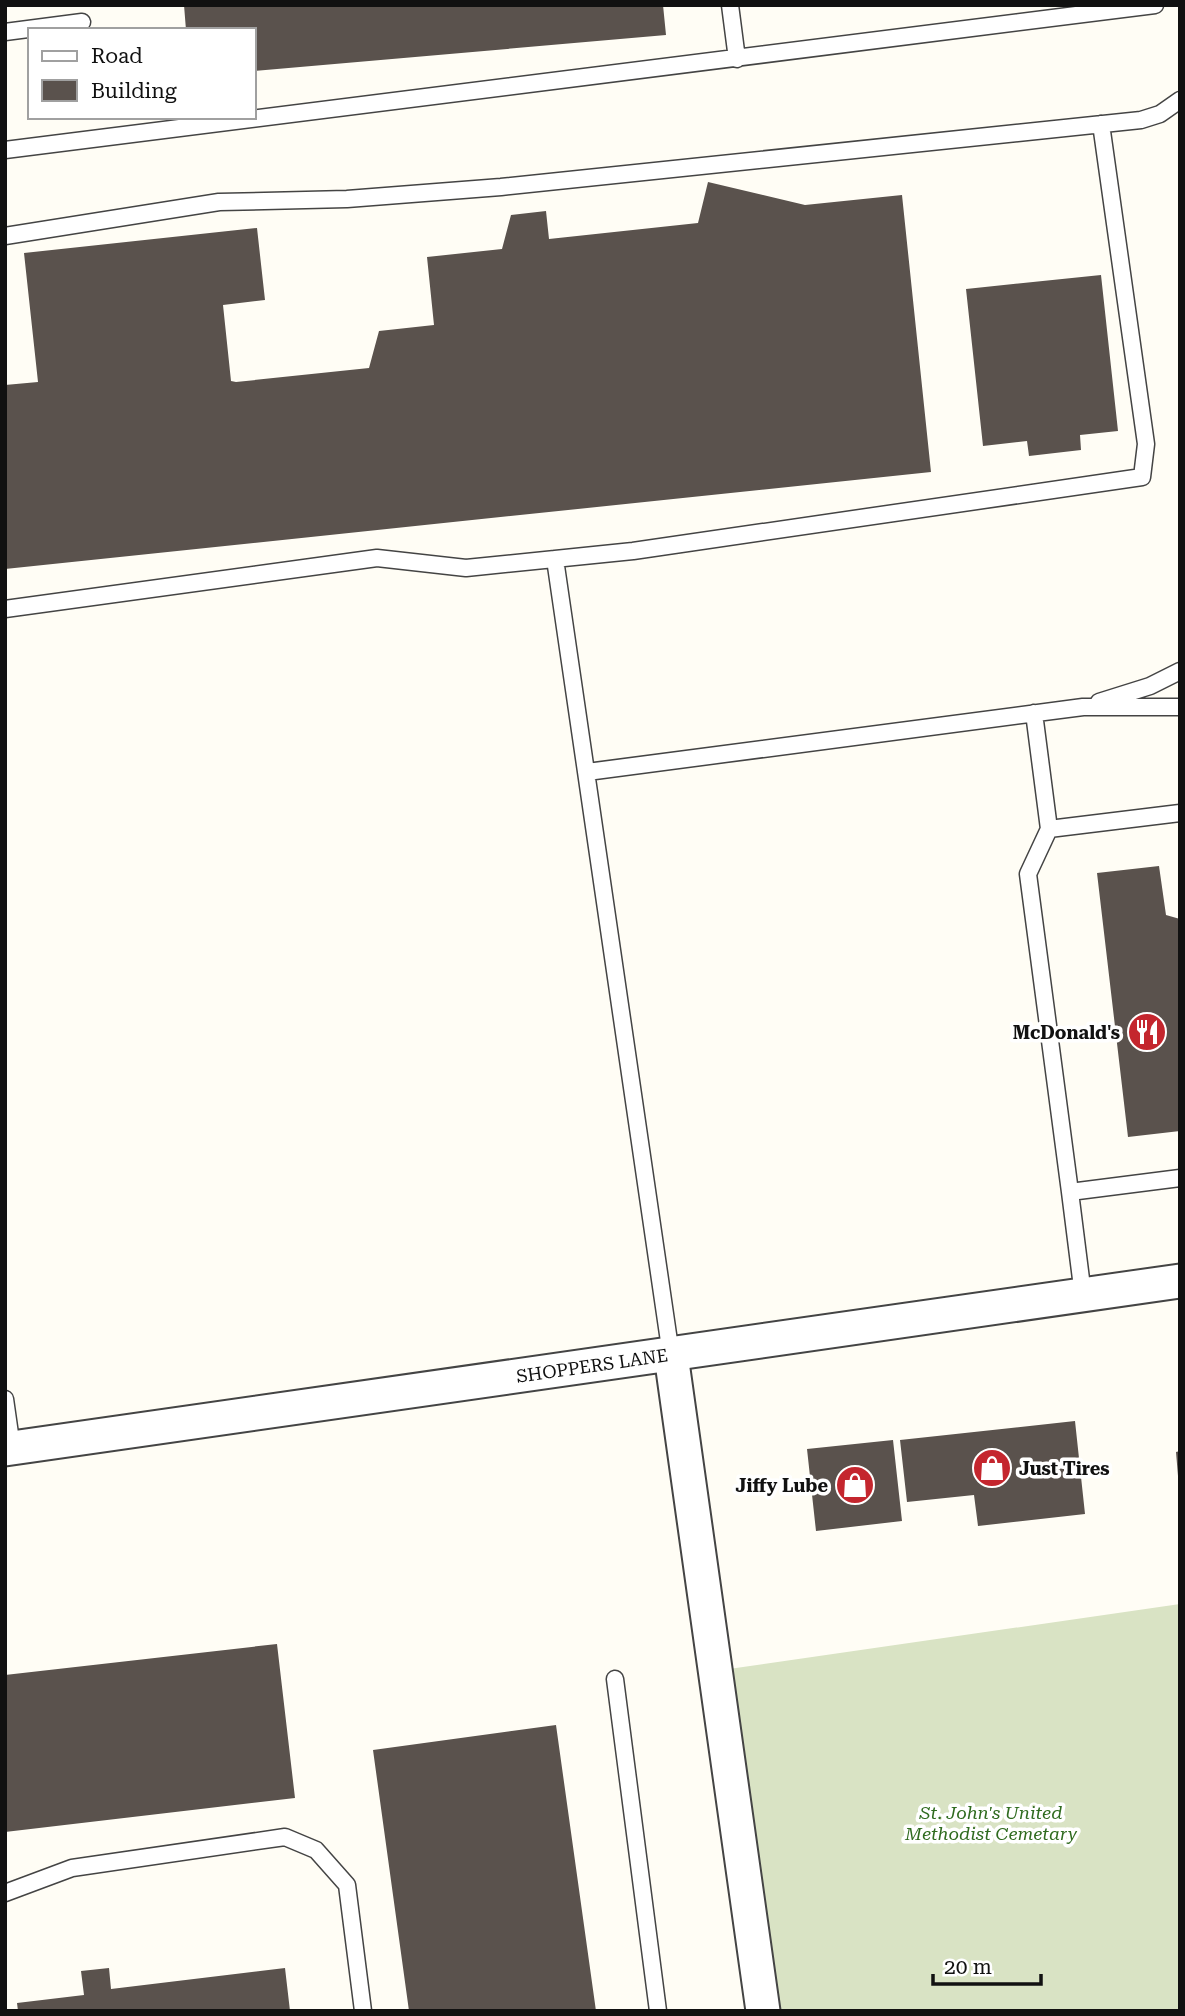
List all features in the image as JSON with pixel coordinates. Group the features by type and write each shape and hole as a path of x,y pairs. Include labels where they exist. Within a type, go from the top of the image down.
{"street":[{"name":"SHOPPERS LANE","path":"9,1448 1180,1281"},
{"path":"671,1355 763,2011"}],"lane":[{"path":"730,5 737,59"},
{"path":"256,119 1155,5"},
{"path":"36,28 82,22"},
{"path":"5,32 28,29"},
{"path":"5,236 219,202 347,199 501,187 1141,120 1160,114 1180,100"},
{"path":"5,150 254,119"},
{"path":"5,610 377,558 466,568 555,559 1142,477 1146,444 1101,124"},
{"path":"555,559 671,1355"},
{"path":"1083,707 1150,686 1180,671"},
{"path":"586,772 1083,707 1180,707"},
{"path":"1034,713 1049,830 1028,874 1083,1295"},
{"path":"1049,830 1180,813"},
{"path":"1070,1192 1180,1178"},
{"path":"5,1399 9,1448"},
{"path":"615,1679 658,2011"},
{"path":"5,1893 72,1868 285,1837 316,1850 347,1885 363,2011"}],"green space":[{"name":"St. John's United Methodist Cemetary","path":"1180,1604 1180,2011 763,2011 715,1671"}],"building":[{"path":"184,5 663,5 666,35 256,71 256,28 186,28"},
{"path":"708,182 805,205 902,195 931,472 5,569 5,385 38,382 24,253 257,228 265,300 223,305 231,381 236,382 369,368 379,331 434,325 427,257 502,249 511,215 546,211 549,239 698,223"},
{"path":"1101,275 1118,431 1080,435 1081,450 1029,456 1027,441 983,446 966,289"},
{"name":"McDonald's","path":"1159,866 1166,915 1180,919 1180,1131 1128,1137 1097,873"},
{"name":"Just Tires","path":"1075,1421 1085,1514 978,1526 974,1495 907,1502 900,1440"},
{"name":"Jiffy Lube","path":"893,1440 902,1521 816,1531 807,1449"},
{"path":"1180,1451 1180,1476 1178,1476 1176,1452"},
{"path":"277,1644 295,1798 5,1832 5,1675"},
{"path":"556,1725 596,2011 409,2011 373,1750"},
{"path":"109,1968 111,1989 285,1968 290,2011 18,2011 17,2003 84,1995 81,1971"}],"place":[{"name":"McDonald's","path":"1147,1032"},
{"name":"Just Tires","path":"992,1468"},
{"name":"Jiffy Lube","path":"855,1485"}]}
